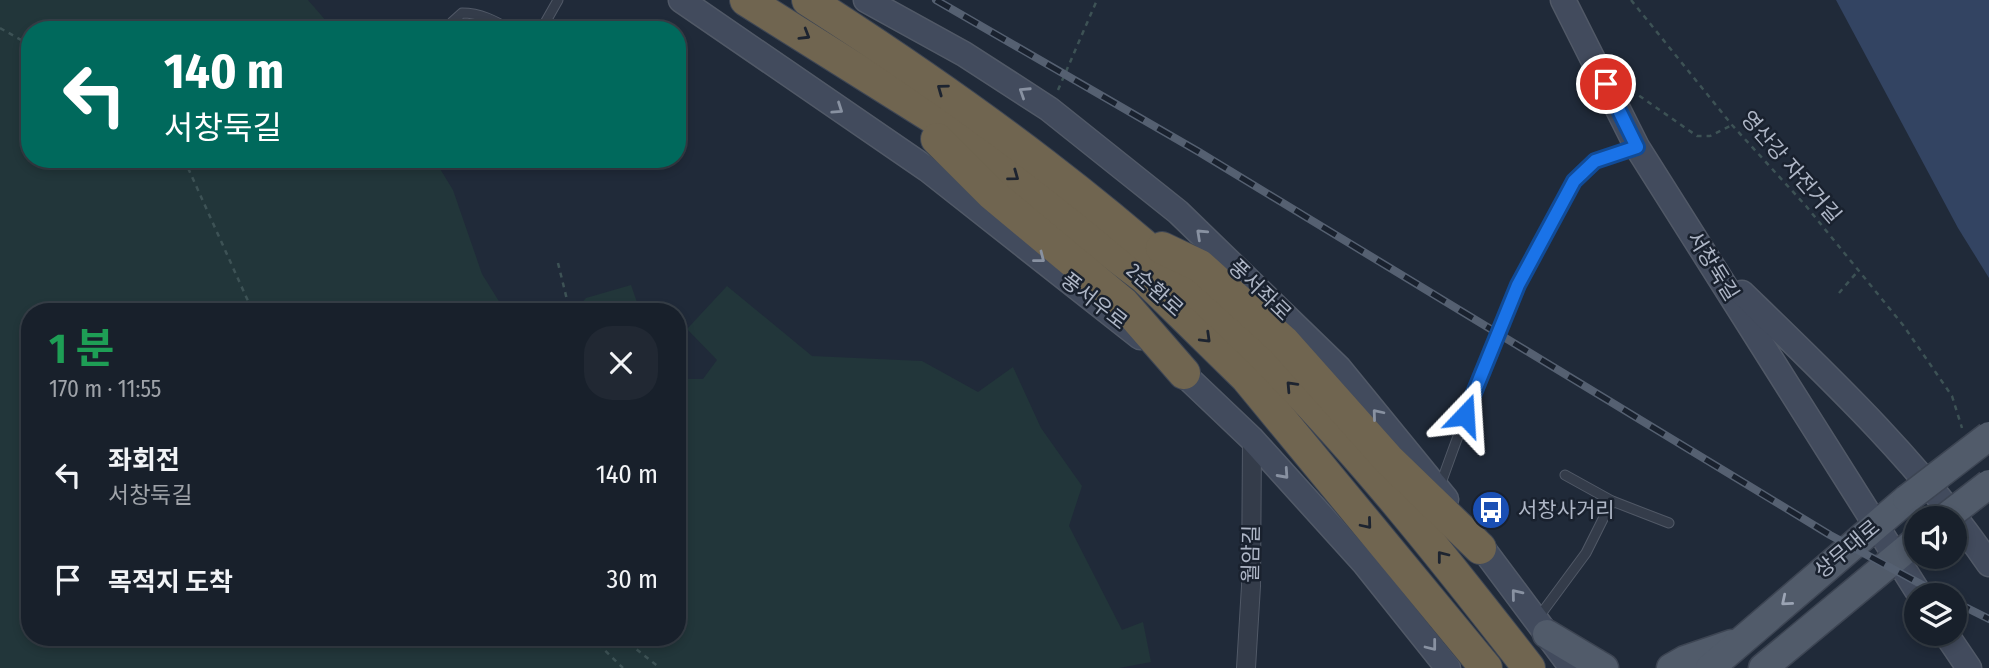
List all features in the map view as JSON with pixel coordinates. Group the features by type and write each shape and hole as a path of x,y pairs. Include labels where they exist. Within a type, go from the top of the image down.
{"highway":[{"name":"2순환로","path":"746,0 873,77 1039,194 1154,287 1246,377 1486,668"},
{"name":"2순환로","path":"808,0 946,91 1024,148 1133,234 1262,354 1369,471 1433,545 1529,668"},
{"path":"873,77 992,194 1124,303 1184,373"},
{"path":"1133,234 1200,267 1283,341 1388,459 1480,548"}],"main road":[{"name":"상무대로","path":"1710,668 1875,525 1989,436"},
{"path":"1961,506 1989,484"},
{"name":"상무대로","path":"1763,668 1904,550"},
{"path":"1542,626 1604,668"},
{"path":"1671,668 1685,660 1738,642"}],"street":[{"name":"풍서우로","path":"681,0 928,169 1184,373 1252,439 1366,564 1448,668"},
{"name":"풍서좌로","path":"866,0 964,54 1049,109 1178,212 1257,286 1339,368 1439,489 1480,548 1572,668"},
{"name":"서창둑길","path":"1563,0 1637,147 1875,525 1904,548"},
{"path":"1716,269 1836,384 1968,534 1989,564"},
{"name":"월암길","path":"1246,668 1251,586 1252,439"},
{"path":"1954,646 1969,668"}],"lane":[{"path":"546,21 558,0"},
{"path":"454,21 462,13 471,13 490,21"},
{"path":"1439,489 1474,391 1518,285 1559,205 1574,181 1595,161 1637,147"},
{"path":"1565,475 1612,501 1669,523"},
{"path":"1542,626 1586,553 1612,501"}],"path":[{"path":"1049,109 1097,0"},
{"name":"영산강 자전거길","path":"1631,0 1732,125 1806,206 1927,356"},
{"path":"0,27 21,40"},
{"path":"1626,86 1698,136 1710,136 1732,125"},
{"path":"188,168 249,303"},
{"path":"558,263 568,303"},
{"path":"1839,293 1858,271"},
{"path":"600,646 623,668"},
{"path":"632,646 660,668"}],"green space":[{"path":"0,0 308,0 326,21 21,21 21,168 440,168 453,190 482,274 500,303 21,303 21,646 686,646 686,379 703,379 717,360 687,329 727,286 812,356 922,361 978,392 1013,367 1041,428 1082,486 1069,526 1122,630 1143,622 1151,662 1119,668 0,668"},
{"path":"631,285 637,303 582,303 586,298"}],"water":[{"path":"1836,0 1989,0 1989,278 1958,228"}],"railway":[{"path":"936,0 1199,152 1830,535 1919,583"},
{"path":"1967,608 1989,619"}],"place":[{"name":"서창사거리","path":"1491,510"}],"route":[{"path":"1465,415 1518,285 1574,181 1595,161 1637,147 1606,84"}]}
